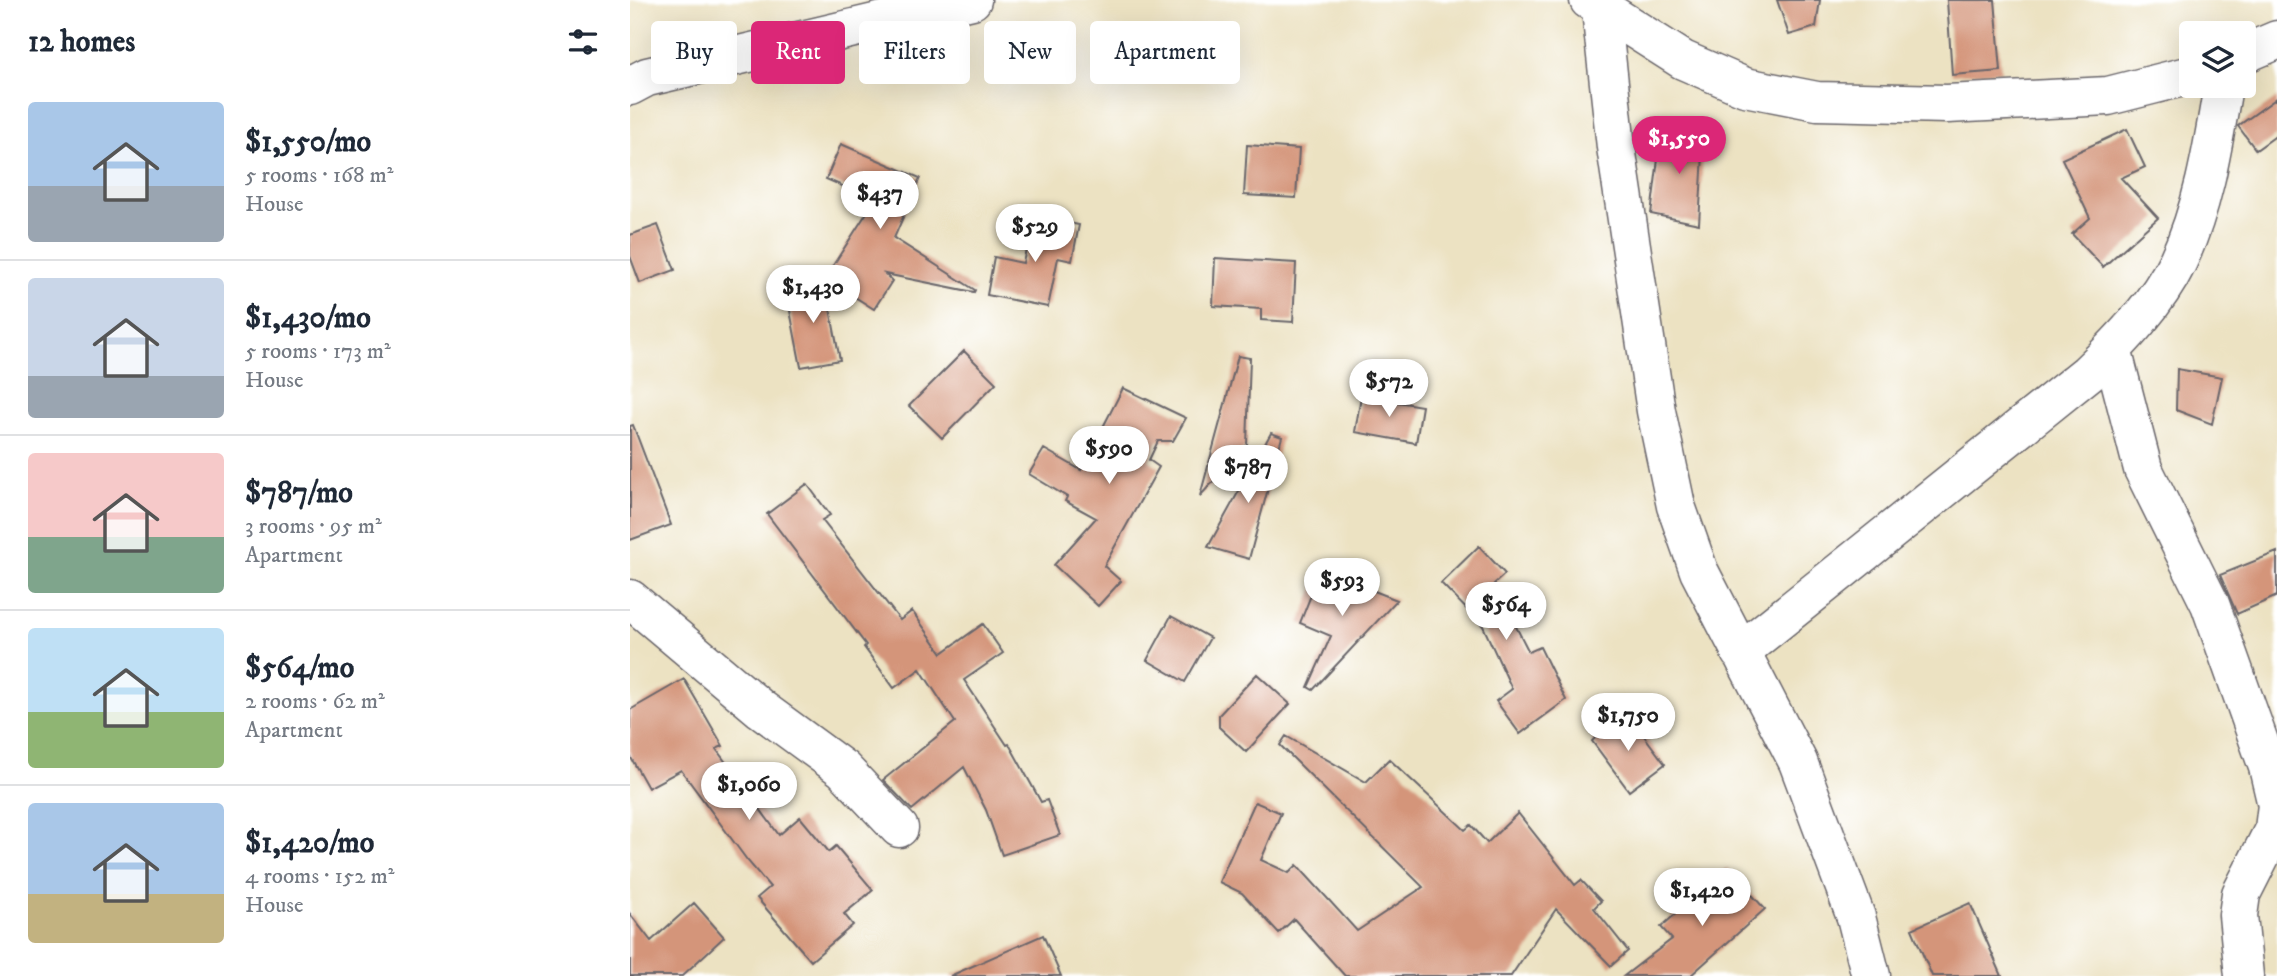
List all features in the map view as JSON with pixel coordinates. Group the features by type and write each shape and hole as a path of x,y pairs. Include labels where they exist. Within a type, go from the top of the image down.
{"street":[{"path":"630,86 647,77 972,0"},
{"path":"1595,5 1683,60 1745,87 1817,101 1947,104 2108,96 2179,78"},
{"path":"1595,5 1657,411 1676,506 1699,571 1798,762 1856,917 1865,973"},
{"path":"2256,49 2277,40"},
{"path":"1740,652 2088,373 2112,349 2150,304 2178,261 2206,183 2221,98"},
{"path":"2112,349 2143,469 2210,604 2267,767 2277,805 2274,830 2241,894 2238,915 2244,976"},
{"path":"630,599 761,709 843,769 899,828"}],"building":[{"path":"1777,0 1820,0 1816,27 1789,35"},
{"path":"1947,0 1995,0 2001,71 1952,75"},
{"path":"2277,98 2277,135 2256,150 2238,126"},
{"path":"1662,128 1704,136 1699,224 1651,214"},
{"path":"2127,129 2145,167 2121,178 2158,218 2103,267 2072,234 2090,218 2062,159"},
{"path":"841,144 920,178 894,238 975,290 974,292 885,274 892,281 874,309 825,278 875,200 826,179"},
{"path":"1247,145 1299,149 1296,198 1244,195"},
{"path":"1033,216 1079,225 1072,261 1058,258 1048,307 987,295 994,257 1023,263"},
{"path":"658,225 675,270 640,283 630,256 630,235"},
{"path":"1215,258 1296,263 1293,322 1261,320 1261,309 1213,306"},
{"path":"825,283 840,360 801,367 786,290"},
{"path":"964,351 996,383 942,438 909,406"},
{"path":"1238,356 1250,358 1247,445 1200,496"},
{"path":"2177,369 2222,377 2212,424 2176,410"},
{"path":"1123,388 1186,418 1173,441 1158,441 1149,460 1159,467 1104,566 1121,581 1098,606 1054,565 1096,518 1065,501 1067,497 1029,474 1044,449 1081,470"},
{"path":"1361,396 1422,406 1416,443 1355,432"},
{"path":"633,425 671,525 630,540 630,426"},
{"path":"1271,433 1282,437 1249,559 1208,547"},
{"path":"807,484 830,515 822,520 900,620 912,611 942,653 983,624 1003,653 964,680 1007,745 1009,744 1041,802 1047,800 1060,835 1002,855 986,810 964,767 912,810 883,780 955,722 920,669 894,688 864,647 866,645 767,514"},
{"path":"1479,546 1505,574 1494,584 1529,652 1540,647 1566,700 1520,734 1496,701 1512,689 1483,626 1441,583"},
{"path":"2277,552 2277,596 2237,614 2220,575"},
{"path":"1321,570 1397,600 1313,690 1308,687 1331,636 1300,623"},
{"path":"1171,616 1210,638 1185,682 1147,660"},
{"path":"1257,674 1290,704 1246,752 1219,727 1219,715"},
{"path":"684,679 723,746 716,749 779,835 800,817 829,852 836,846 873,890 844,914 853,925 811,961 757,898 770,887 681,770 648,788 630,756 630,710"},
{"path":"1619,715 1628,731 1636,725 1665,764 1629,791 1592,741"},
{"path":"1286,736 1366,782 1389,759 1465,830 1471,825 1487,843 1518,813 1575,885 1581,880 1601,901 1594,908 1628,951 1611,966 1556,909 1511,976 1345,976 1294,919 1279,933 1242,893 1219,882 1255,802 1281,813 1261,860 1289,873 1297,865 1357,931 1423,887 1280,745"},
{"path":"1727,868 1765,909 1690,976 1624,976 1672,939 1661,927"},
{"path":"694,903 724,937 682,976 630,976 630,914 651,941"},
{"path":"1970,903 2002,976 1932,976 1912,929"},
{"path":"1043,935 1061,976 950,976"}]}
